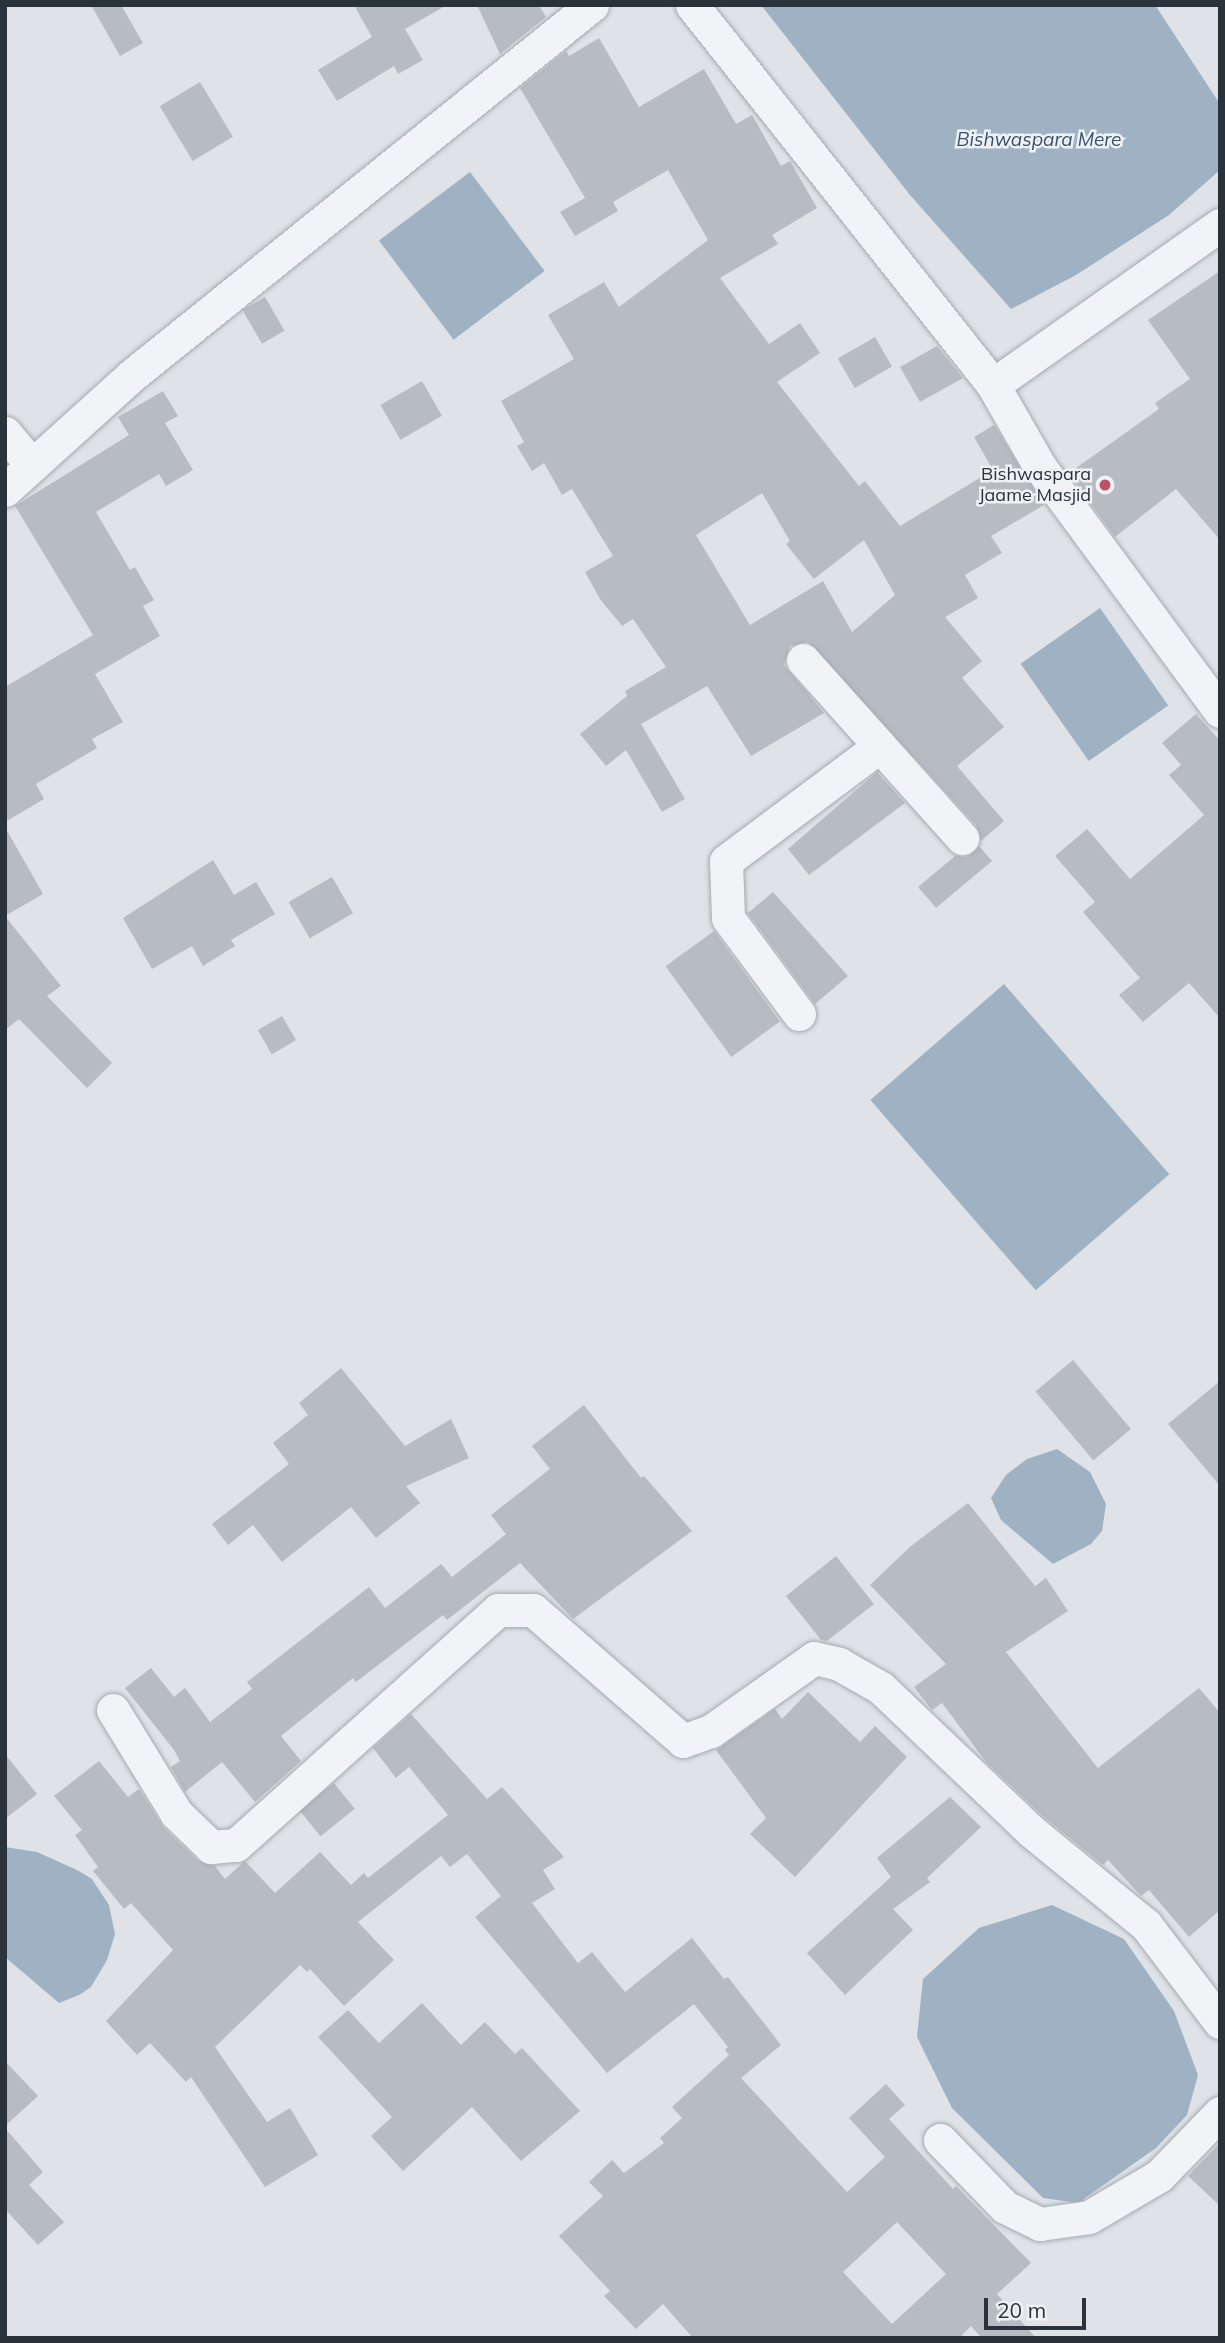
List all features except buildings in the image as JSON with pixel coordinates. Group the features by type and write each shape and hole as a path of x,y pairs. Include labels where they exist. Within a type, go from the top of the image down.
{"street":[{"path":"5,490 131,376 592,5"},
{"path":"692,5 993,385 1048,478 1220,711"},
{"path":"993,385 1220,225"},
{"path":"5,433 32,465"},
{"path":"803,660 962,838"},
{"path":"799,1014 728,918 726,861 880,746"},
{"path":"113,1710 176,1813 211,1847 236,1845 498,1610 533,1609 682,1741 710,1731 814,1658 839,1664 881,1688 1031,1831 1146,1925 1220,2022"},
{"path":"940,2140 1005,2207 1040,2224 1089,2217 1159,2176 1220,2113"}],"water":[{"name":"Bishwaspara Mere","path":"761,5 1155,5 1220,104 1220,170 1169,215 1076,275 1011,309 910,195"},
{"path":"470,172 545,271 454,340 379,241"},
{"path":"1100,608 1168,705 1089,761 1021,664"},
{"path":"1004,984 1169,1174 1036,1290 870,1100"},
{"path":"1057,1449 1090,1472 1106,1504 1102,1531 1091,1544 1053,1564 1001,1520 991,1498 1006,1475 1027,1459"},
{"path":"5,1847 37,1852 77,1870 92,1879 109,1905 115,1934 107,1960 91,1987 79,1995 59,2003 5,1957"},
{"path":"1052,1905 1124,1939 1174,2011 1198,2075 1187,2115 1156,2148 1078,2203 1043,2198 952,2108 917,2037 923,1979 979,1928"}],"place":[{"name":"Bishwaspara Jaame Masjid","path":"1105,485"}]}
